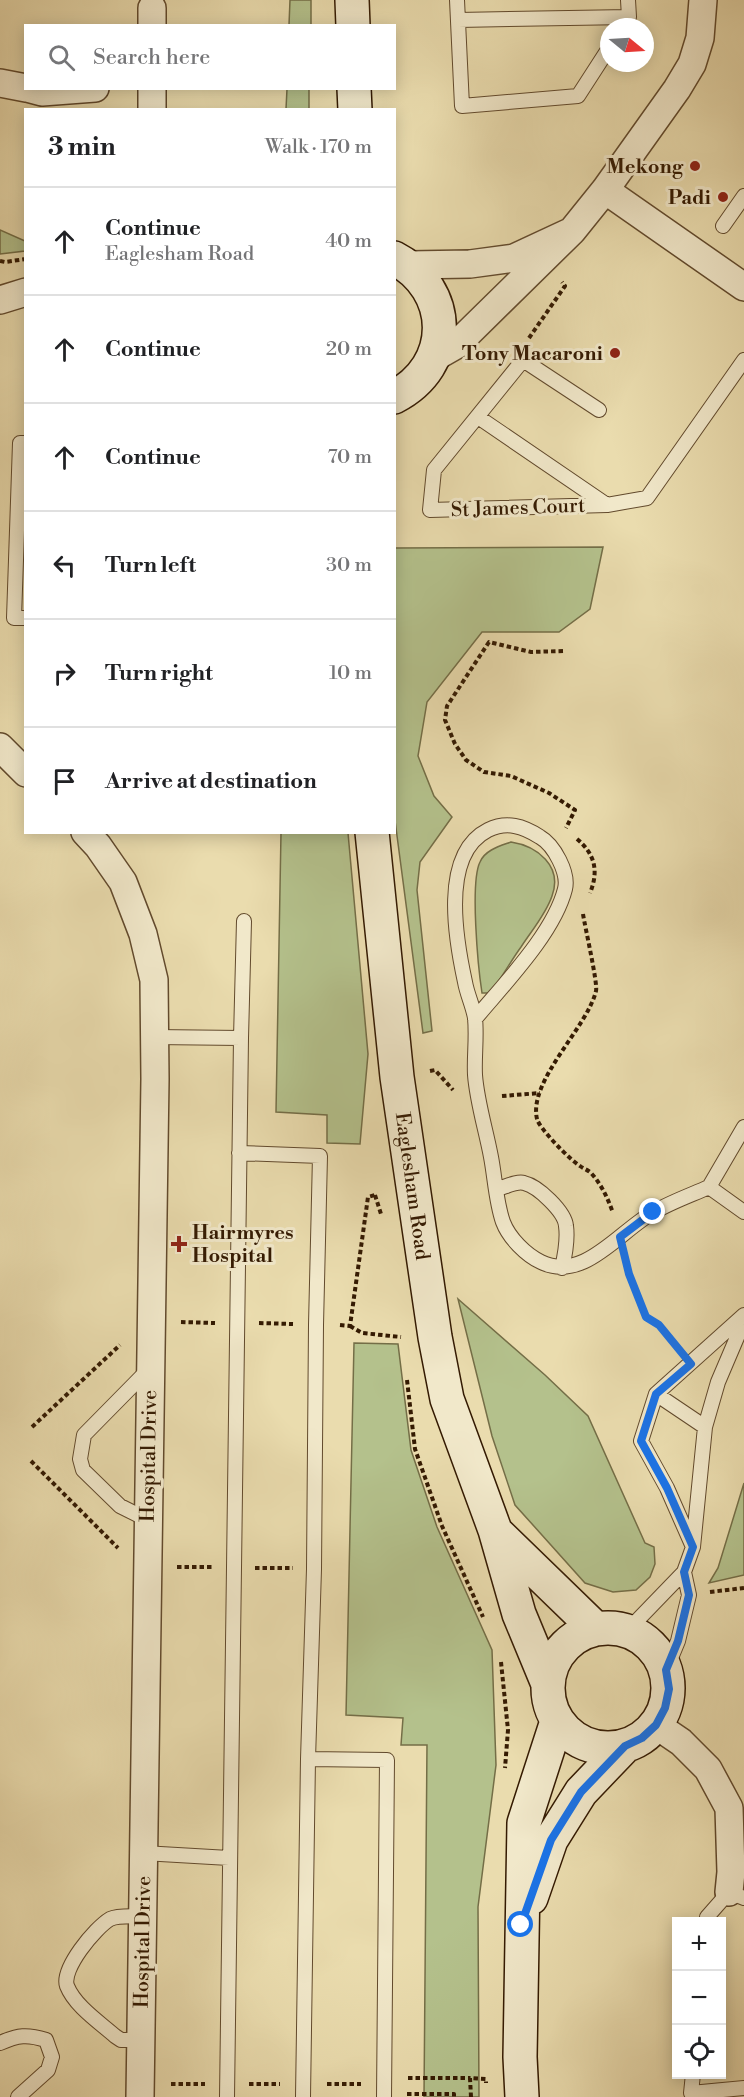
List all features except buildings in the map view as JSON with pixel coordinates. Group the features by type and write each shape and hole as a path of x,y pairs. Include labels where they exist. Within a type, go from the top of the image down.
{"main road":[{"path":"352,0 353,24"},
{"path":"354,90 355,108"},
{"path":"396,415 401,394 423,375 435,357 440,336 438,309 428,285 400,257"},
{"name":"Eaglesham Road","path":"372,834 397,1077 435,1337 447,1399 495,1530 519,1614 548,1684"},
{"name":"Eaglesham Road","path":"495,1530 596,1629"},
{"path":"611,1627 628,1630 645,1639 658,1653 666,1670 669,1689 665,1708 656,1725 642,1738 625,1746 606,1748 587,1744 570,1735 557,1721 550,1703 548,1684 552,1665 562,1648 576,1636 596,1629 611,1627"},
{"path":"522,2097 520,2057 524,1822 557,1721"},
{"path":"521,1925 551,1840 581,1792 625,1746"}],"street":[{"path":"435,357 456,345 572,231 605,190 677,89 692,64 700,38 703,0"},
{"path":"0,84 24,88"},
{"path":"34,90 42,92 68,90"},
{"path":"152,90 152,108"},
{"path":"605,190 744,287"},
{"path":"400,257 470,264 514,258 572,231"},
{"path":"0,285 24,291"},
{"path":"0,300 24,292"},
{"path":"0,747 24,771"},
{"name":"Hospital Drive","path":"87,834 123,882 143,934 154,980 140,2097"},
{"path":"656,1725 681,1742 708,1769 729,1808 731,1872 736,1895"}],"lane":[{"path":"457,0 462,106 578,96 600,62"},
{"path":"626,18 628,0"},
{"path":"458,20 600,22"},
{"path":"723,226 744,196"},
{"name":"St James Court","path":"599,410 523,360 434,470 430,510 608,505 647,498 744,360"},
{"name":"St James Court","path":"477,417 608,505"},
{"path":"24,443 20,443 14,618 24,618"},
{"path":"475,1019 520,966 537,942 566,887 559,856 546,840 523,827 504,825 487,831 470,845 460,863 454,892 459,955 475,1019 475,1076 503,1223 518,1245 540,1262 562,1268 588,1260 653,1212 710,1187 744,1126"},
{"path":"227,2097 244,921"},
{"path":"154,1037 241,1038"},
{"path":"239,1153 320,1156 303,2097"},
{"path":"497,1189 522,1182 536,1188 550,1201 566,1223 566,1248 562,1268"},
{"path":"710,1187 744,1212"},
{"path":"693,1547 667,1488 641,1441 656,1394 744,1315"},
{"path":"628,1630 684,1572 693,1547 705,1426 718,1382 744,1321"},
{"path":"148,1520 120,1506 83,1470 80,1459 84,1435 150,1368"},
{"path":"656,1394 705,1426"},
{"path":"666,1670 678,1641 689,1595 684,1572"},
{"path":"308,1759 387,1760 384,2097"},
{"path":"143,1853 229,1858"},
{"path":"707,1917 736,1895"},
{"path":"141,2040 121,2040 115,2036 72,1996 66,1983 69,1966 89,1939 107,1921 115,1917 142,1916"},
{"path":"0,2043 30,2035 46,2040 52,2057 48,2070 18,2097"},
{"path":"692,2079 691,2093 744,2088"}],"path":[{"path":"0,261 24,259"},
{"path":"563,651 531,652 489,642 447,706 445,720 455,744 466,760 484,772 511,776 549,793 575,810 565,830 587,848 596,866 589,897"},
{"path":"582,911 597,989 580,1023 544,1082 536,1104 537,1121 558,1147 580,1167 590,1171 606,1195 629,1274 646,1317 659,1325 691,1364"},
{"path":"375,1195 382,1217"},
{"path":"350,1326 362,1333 402,1337"},
{"path":"403,1326 403,1348"},
{"path":"406,1370 415,1449 442,1526 486,1623"},
{"path":"689,1595 744,1588"},
{"path":"498,1654 502,1663 508,1730 504,1771"},
{"path":"486,2088 488,2072"},
{"path":"406,2078 486,2079"},
{"path":"470,2078 471,2097"}],"green space":[{"path":"290,0 311,0 311,24 289,24"},
{"path":"287,90 309,90 309,108 286,108"},
{"path":"0,230 24,241 24,251 0,254"},
{"path":"603,547 590,609 559,632 482,632 427,702 418,756 434,796 452,817 420,862 417,890 432,1031 423,1033 396,828 396,548"},
{"path":"281,834 348,834 368,1054 360,1144 327,1143 327,1115 276,1112"},
{"path":"511,842 530,848 545,859 554,875 552,896 542,916 498,982 490,993 482,993 475,905 477,872 485,854"},
{"path":"458,1299 588,1416 645,1543 654,1547 655,1564 650,1577 636,1590 613,1592 585,1583 515,1505 492,1436"},
{"path":"354,1343 398,1344 411,1450 437,1527 492,1650 496,1765 478,1907 479,2097 424,2097 427,1745 401,1745 403,1718 346,1715"},
{"path":"744,1483 744,1575 709,1583 718,1568"}],"place":[{"name":"Mekong","path":"695,166"},
{"name":"Padi","path":"723,197"},
{"name":"Tony Macaroni","path":"615,353"},
{"name":"Hairmyres Hospital","path":"179,1244"}],"route":[{"path":"521,1925 551,1840 581,1792 625,1746 642,1738 656,1725 665,1708 669,1689 666,1670 678,1641 689,1595 684,1572 693,1547 667,1488 641,1441 656,1394 691,1364 659,1325 646,1317 629,1274 620,1237 653,1212"}]}
